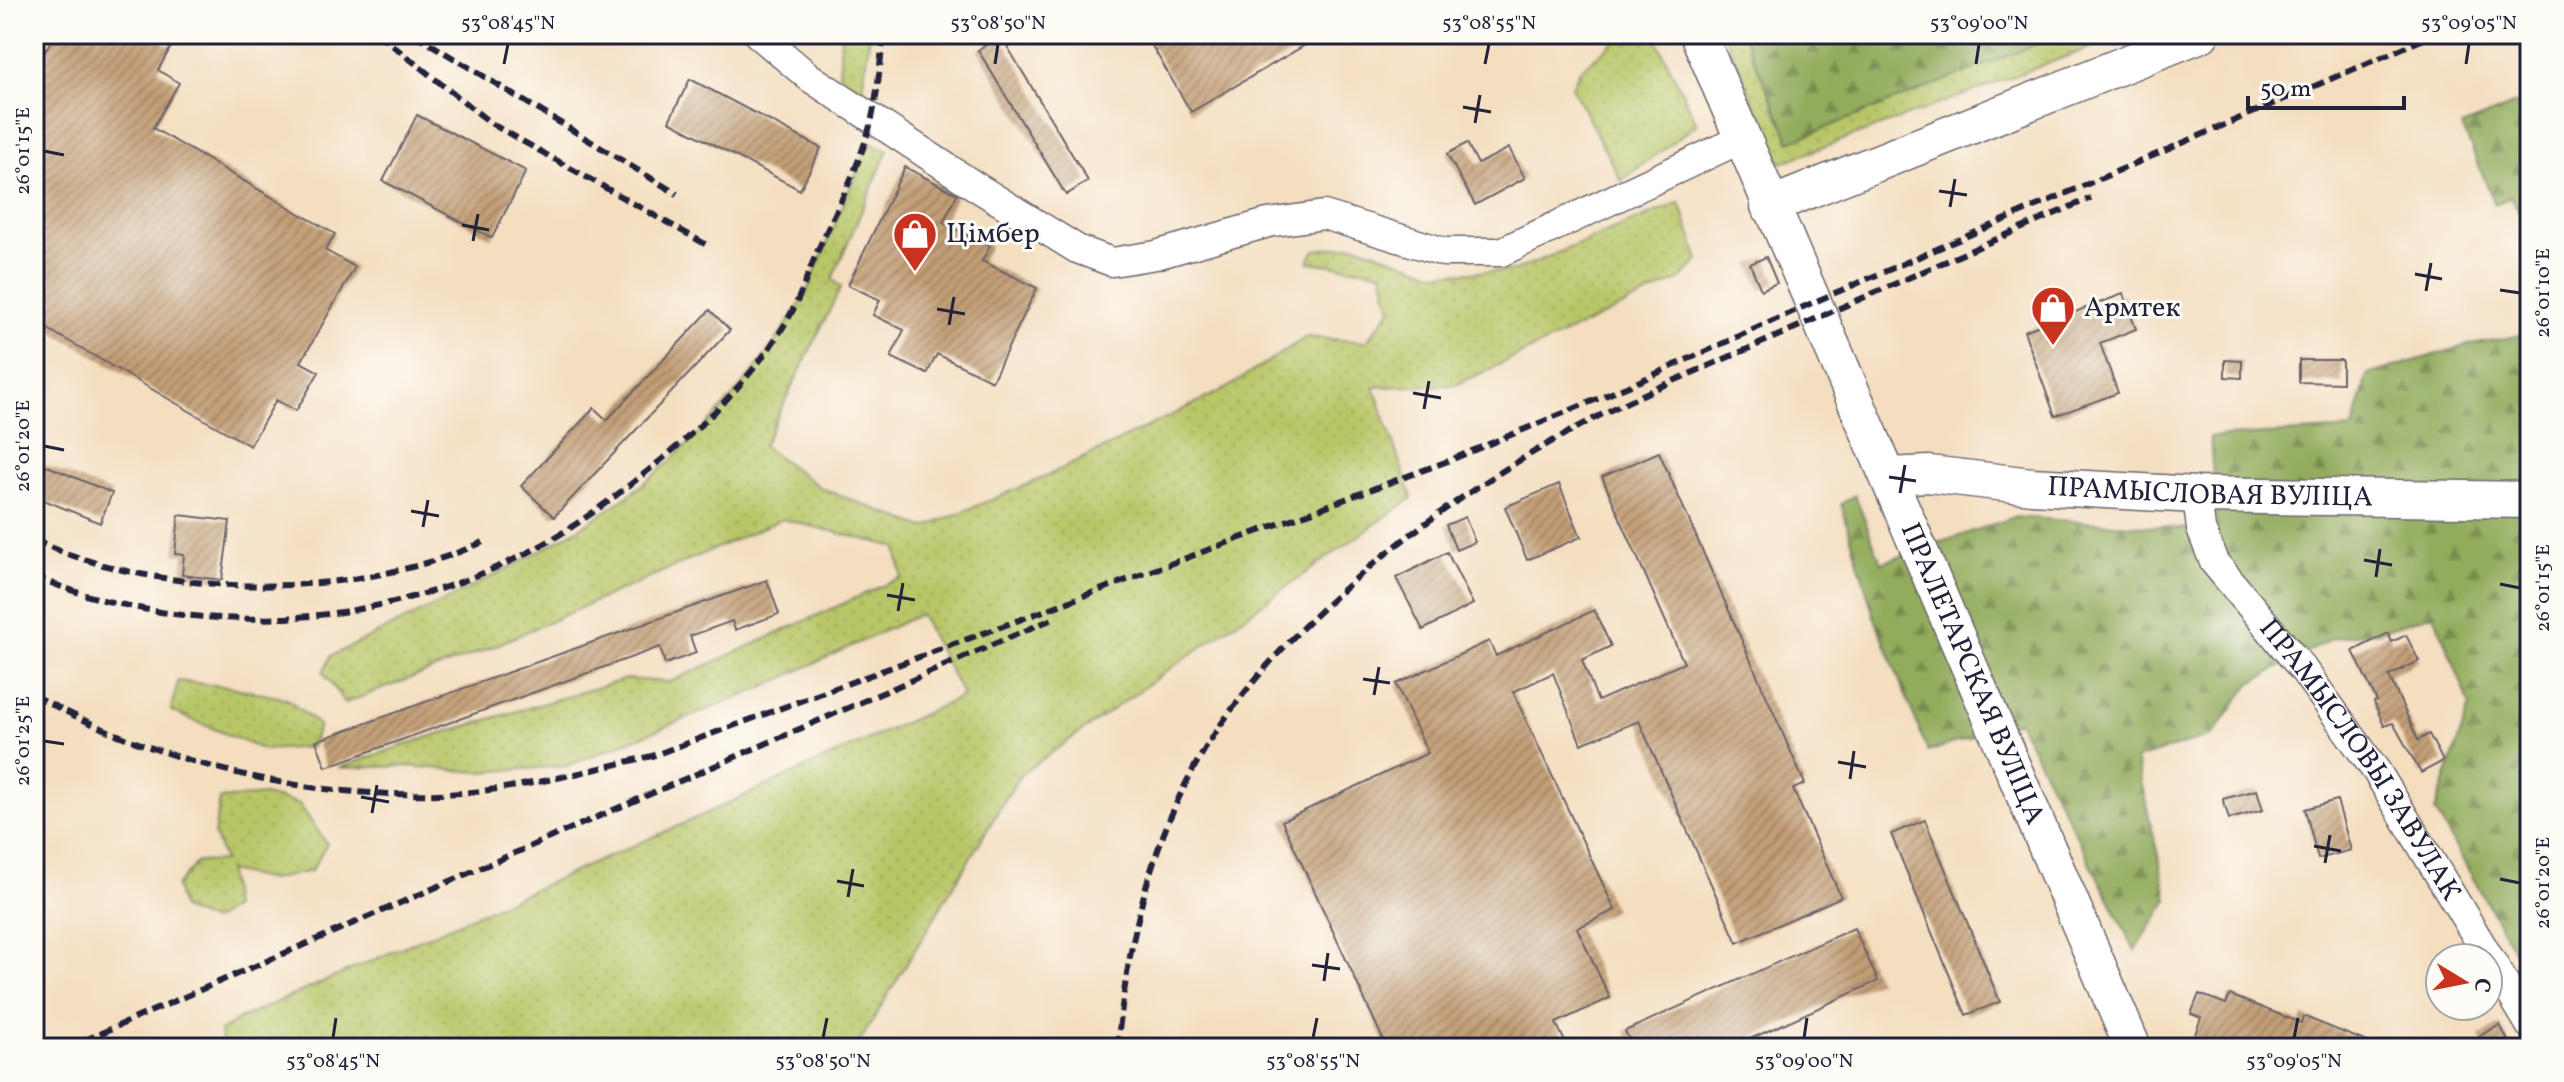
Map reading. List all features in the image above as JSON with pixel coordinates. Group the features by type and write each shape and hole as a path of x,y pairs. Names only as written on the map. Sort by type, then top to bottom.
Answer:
{"main road":[{"name":"ПРАЛЕТАРСКАЯ ВУЛІЦА","path":"1698,34 1769,206 1889,476 2133,1048"},
{"path":"1769,206 2201,34"},
{"name":"ПРАМЫСЛОВАЯ ВУЛІЦА","path":"1889,476 1929,474 2032,486 2197,495 2530,500"}],"street":[{"path":"758,34 809,77 975,186 1077,249 1112,262 1156,255 1268,223 1324,215 1444,252 1501,252 1741,139"},
{"name":"ПРАМЫСЛОВЫ ЗАВУЛАК","path":"2197,495 2201,529 2214,562 2302,668 2377,772 2530,1025"}],"green space":[{"path":"841,34 870,34 861,97 839,81"},
{"path":"1624,34 1654,34 1697,124 1621,181 1572,87 1580,70"},
{"path":"1724,34 2127,34 1781,163"},
{"path":"1743,34 2063,34 1790,142"},
{"path":"2530,98 2530,231 2511,197 2495,204 2462,126"},
{"path":"869,142 888,150 832,279 841,287 763,446 821,488 924,528 1043,478 1227,388 1306,337 1366,342 1391,309 1382,272 1308,262 1315,250 1356,245 1435,273 1514,271 1680,202 1699,260 1681,279 1456,385 1374,387 1412,498 1020,775 856,1048 224,1048 220,1031 239,1019 685,823 963,696 920,614 757,690 567,766 479,772 407,766 338,768 422,739 626,679 670,682 902,577 896,547 782,519 483,651 345,703 323,672 331,656 499,573 595,518 626,497 685,447 740,388 806,294"},
{"path":"2530,334 2530,945 2514,951 2435,811 2470,705 2434,614 2379,631 2333,638 2250,684 2212,736 2136,759 2168,900 2135,950 2018,721 1928,752 1874,616 1841,504 1855,495 1881,563 2014,517 2217,531 2210,437 2353,429 2367,375 2471,344"},
{"path":"178,681 231,687 287,699 319,725 311,747 264,750 171,711"},
{"path":"264,795 299,804 327,844 311,871 270,880 228,871 233,908 212,921 182,909 176,886 197,862 224,861 214,834 220,799"}],"building":[{"path":"55,34 148,34 171,47 158,70 179,83 153,128 335,234 325,250 355,267 301,362 319,372 296,411 276,400 250,446 34,321 34,70"},
{"path":"1145,34 1324,34 1191,112"},
{"path":"1001,36 1088,181 1066,195 978,50"},
{"path":"690,79 821,148 800,190 669,121"},
{"path":"417,115 526,171 492,238 383,181"},
{"path":"1467,143 1478,164 1509,148 1525,178 1475,205 1447,154"},
{"name":"Цімбер","path":"905,167 957,194 943,223 990,246 982,261 1037,288 992,381 937,354 927,374 891,357 904,330 873,315 880,300 848,285"},
{"path":"1766,257 1777,283 1761,290 1750,264"},
{"path":"2123,294 2136,329 2100,343 2118,393 2055,416 2024,331"},
{"path":"710,310 730,330 554,517 521,486 594,408 607,420"},
{"path":"2225,360 2242,361 2242,378 2225,377"},
{"path":"2299,360 2342,360 2342,383 2299,382"},
{"path":"1659,452 1805,784 1793,789 1841,897 1737,943 1639,721 1581,744 1553,673 1513,692 1615,910 1577,928 1610,998 1556,1023 1568,1048 1387,1048 1282,821 1428,753 1396,684 1489,641 1496,656 1594,610 1611,646 1582,660 1598,701 1684,663 1602,477"},
{"path":"45,465 112,493 100,523 34,496"},
{"path":"1559,484 1581,537 1527,560 1505,507"},
{"path":"179,515 230,521 222,580 182,575 184,555 175,554"},
{"path":"1465,517 1475,542 1456,550 1446,525"},
{"path":"1447,552 1473,604 1423,630 1396,578"},
{"path":"767,580 779,614 735,630 732,621 690,636 696,653 665,664 660,647 326,767 316,741"},
{"path":"2388,633 2392,642 2406,635 2419,661 2389,676 2418,740 2429,734 2443,761 2421,773 2393,723 2384,726 2374,702 2377,701 2353,651"},
{"path":"2257,790 2263,810 2229,819 2223,799"},
{"path":"2337,800 2351,850 2318,859 2305,809"},
{"path":"1925,820 2000,1002 1966,1015 1891,834"},
{"path":"1854,928 1878,981 1730,1048 1633,1048 1625,1031"},
{"path":"2199,994 2226,1004 2230,995 2301,1023 2303,1016 2382,1048 2223,1048 2194,1037 2201,1018 2191,1014"},
{"path":"2500,1025 2512,1048 2486,1048 2479,1036"}],"railway":[{"path":"378,34 492,124 707,245"},
{"path":"414,34 677,194"},
{"path":"34,576 94,597 157,611 220,618 285,618 349,611 412,597 473,577 562,533 636,480 706,420 741,384 785,324 862,152 874,108 884,34"},
{"path":"34,695 135,742 187,760 295,785 350,791 405,794 485,791 652,756 1448,461 1631,385 1812,303 2435,34"},
{"path":"1117,1048 1132,945 1148,879 1186,783 1219,728 1259,675 1306,625 1357,578 1468,493 1525,457 1604,414 2091,198"},
{"path":"34,540 85,560 141,574 199,583 258,586 318,583 376,575 432,561 483,542"},
{"path":"67,1048 1052,619"}],"place":[{"name":"Цімбер","path":"915,273"},
{"name":"Армтек","path":"2053,347"}]}
